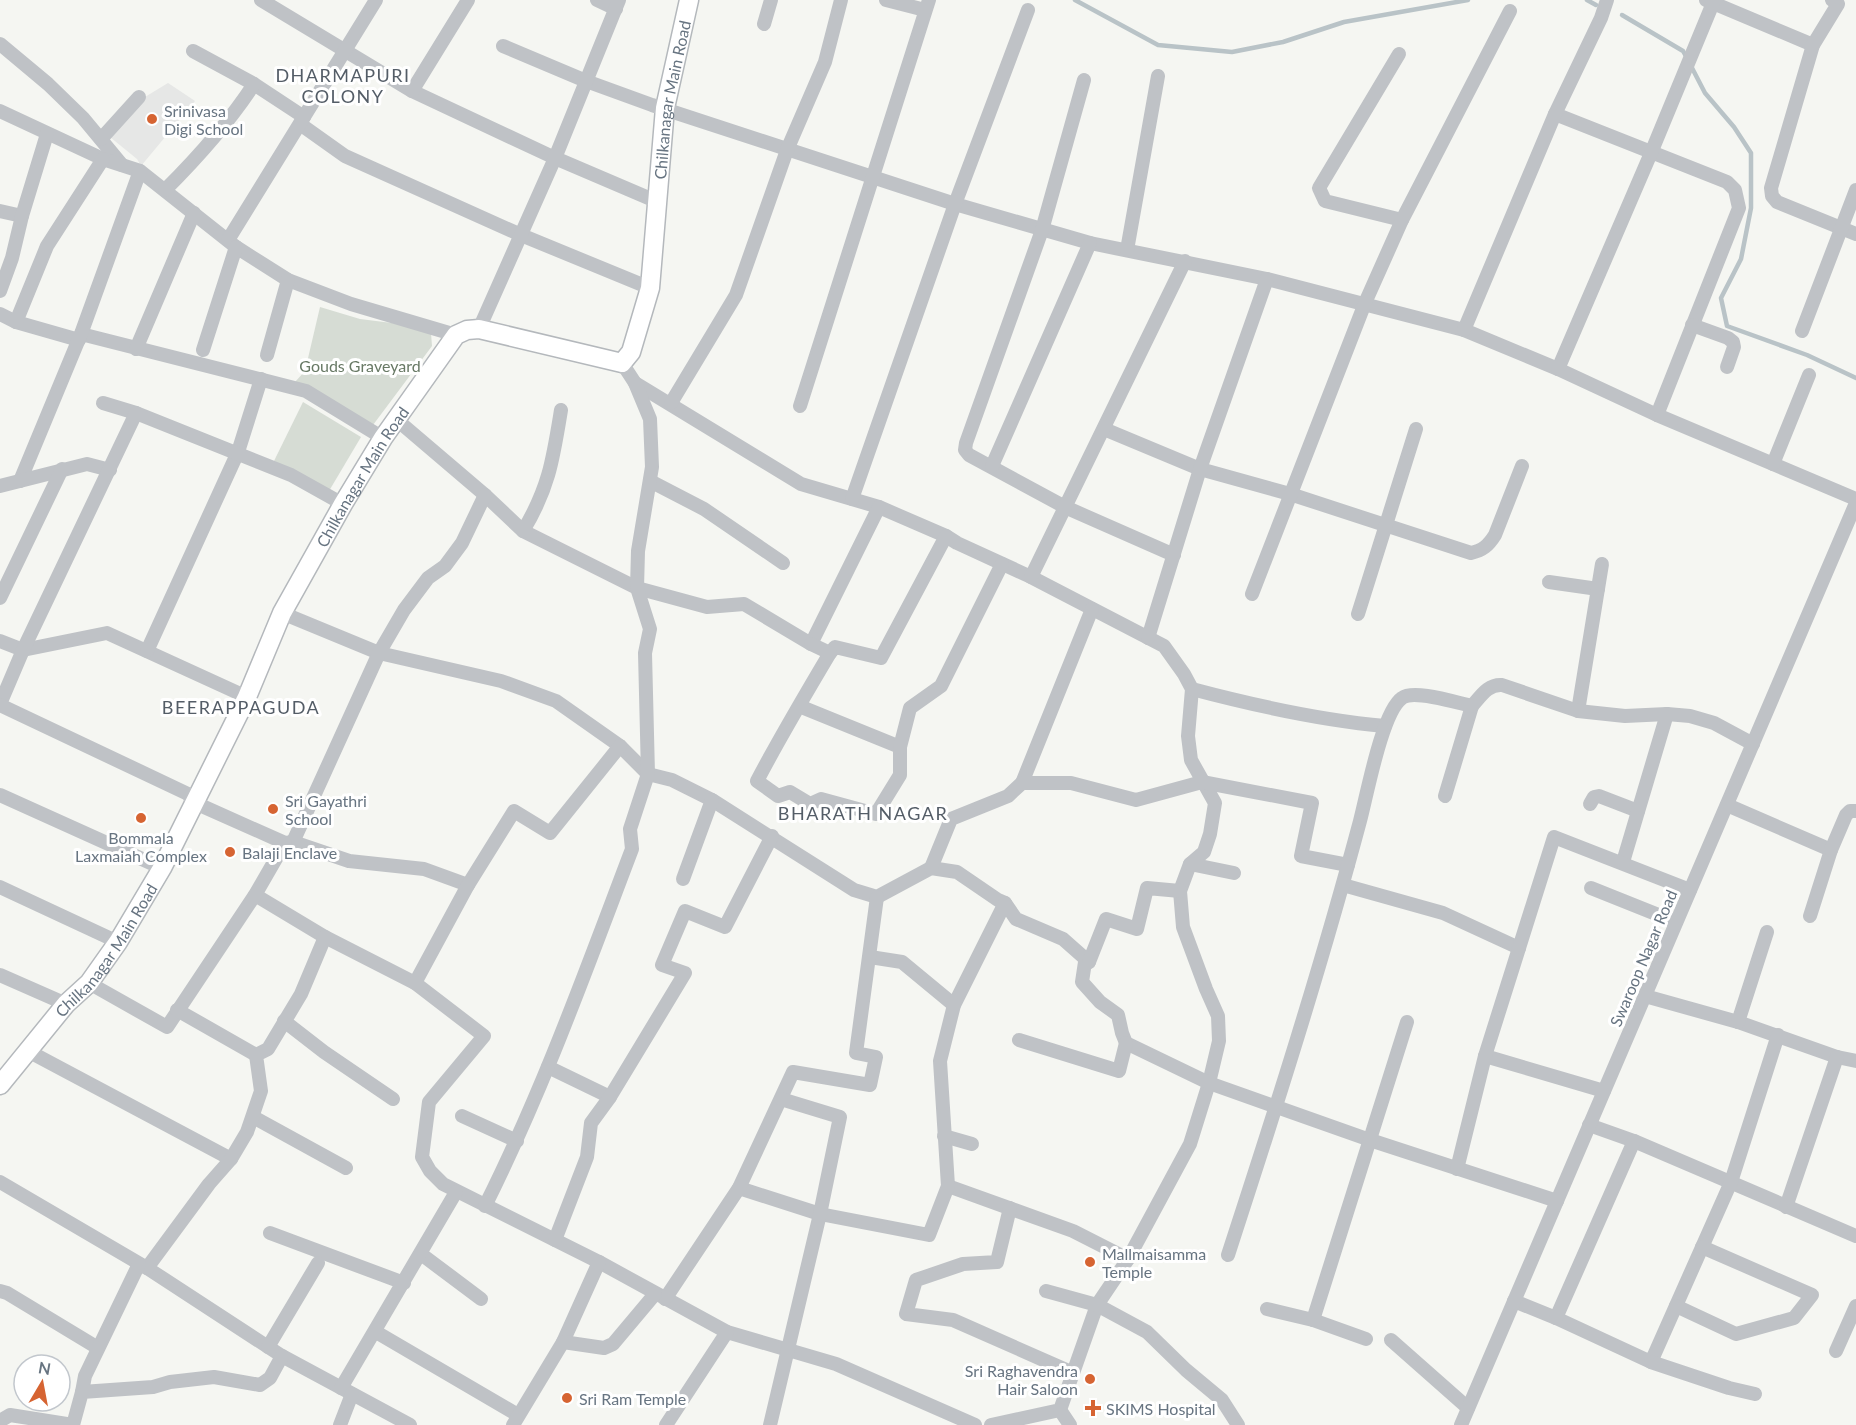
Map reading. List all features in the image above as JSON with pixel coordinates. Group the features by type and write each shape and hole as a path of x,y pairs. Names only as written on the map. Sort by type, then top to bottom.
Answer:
{"main road":[{"name":"Chilkanagar Main Road","path":"622,363 631,352 650,288 665,108 689,0"},
{"path":"456,335 467,330 479,329 622,363"},
{"name":"Chilkanagar Main Road","path":"4,1075 28,1051 66,1004 88,983 118,942 162,868 247,697 282,612 383,438 456,335"}],"street":[{"path":"261,0 412,91 555,158 658,202"},
{"path":"203,350 232,244 302,121 376,0"},
{"path":"412,91 468,0"},
{"path":"479,329 555,158 617,4 597,0"},
{"path":"764,24 771,0"},
{"path":"671,403 736,295 787,150 825,62 841,0"},
{"path":"800,406 927,5 886,0"},
{"path":"1464,330 1555,114 1601,18 1607,0"},
{"path":"1832,0 1838,4 1813,45 1771,188 1772,196 1777,202 1856,234"},
{"path":"1558,369 1652,153 1710,1 1813,45"},
{"path":"852,499 955,204 1028,9"},
{"path":"1252,594 1365,303 1402,220 1510,11"},
{"path":"0,44 48,84 83,118 122,165"},
{"path":"503,46 586,81 787,150 1042,230 1090,243 1267,279 1464,330 1558,369 1856,502"},
{"path":"193,51 254,84 345,156 521,235 650,288"},
{"path":"1399,54 1319,188 1325,201 1402,220"},
{"path":"1127,250 1158,76"},
{"path":"1084,80 1042,230 965,450 969,455 1065,507 1174,555"},
{"path":"165,190 208,145 234,114 254,84"},
{"path":"101,139 139,97"},
{"path":"0,111 103,159 140,171 232,244 288,280 351,304 456,335"},
{"path":"1555,114 1727,182 1735,190 1739,208 1657,415"},
{"path":"0,291 6,256 22,216 47,134"},
{"path":"16,322 47,246 103,159"},
{"path":"20,481 80,337 140,171"},
{"path":"1802,330 1856,190"},
{"path":"0,211 22,216"},
{"path":"136,349 194,213"},
{"path":"992,466 1090,243"},
{"path":"1031,577 1185,261"},
{"path":"1148,638 1200,469 1267,279"},
{"path":"267,355 288,280"},
{"path":"1,319 136,349 306,391 383,438"},
{"path":"1692,325 1733,342 1734,347 1727,367"},
{"path":"485,1206 517,1141 548,1067 632,849 630,830 648,774 645,653 650,629 637,588 638,551 652,467 650,419 635,383 622,363"},
{"path":"1773,464 1809,375"},
{"path":"147,651 238,452 261,379"},
{"path":"635,383 801,484 879,507 946,536 1164,646 1192,689 1188,736 1191,760 1215,803 1210,834 1204,852 1190,864 1180,891 1183,927 1218,1016 1219,1041 1190,1144 1128,1259 1097,1305 1060,1410"},
{"path":"104,403 238,452 291,475 343,504"},
{"path":"523,531 538,506 551,471 561,410"},
{"path":"136,413 23,650 0,704 188,794 193,802 289,842 349,861 424,869 468,885"},
{"path":"397,420 485,495 523,531 637,588 706,607 744,604 830,653"},
{"path":"1104,429 1200,469 1290,494 1471,553 1482,550 1495,535 1522,466"},
{"path":"1358,614 1384,525 1416,429"},
{"path":"0,486 87,464 110,470"},
{"path":"0,598 62,470"},
{"path":"650,480 704,509 783,563"},
{"path":"88,983 167,1027 289,842 379,653 404,610 428,578 445,566 462,543 485,495"},
{"name":"Swaroop Nagar Road","path":"1461,1425 1856,502"},
{"path":"811,644 879,507"},
{"path":"946,536 881,657 834,647 830,653 757,781 778,796 790,792 810,804 821,799 876,814 900,775 900,747 910,708 941,686 1002,564"},
{"path":"1578,711 1602,564"},
{"path":"1549,582 1598,590"},
{"path":"282,612 379,653 501,681 556,701 620,746 648,774 672,780 712,800 854,890 877,897 931,867 951,819 1008,796 1022,783 1092,609"},
{"path":"0,641 23,650 107,633 247,697"},
{"path":"1445,796 1472,706 1490,687 1495,685 1502,685 1578,711 1625,716 1666,714 1690,716 1714,723 1753,744"},
{"path":"1192,689 1291,714 1385,726"},
{"path":"1228,1255 1276,1107 1343,885 1385,726 1399,700 1412,694 1472,706"},
{"path":"799,706 900,747"},
{"path":"1623,862 1666,714"},
{"path":"416,983 468,885 514,811 550,833 620,746"},
{"path":"1022,783 1071,783 1136,800 1202,782 1312,803 1300,856 1348,865"},
{"path":"0,795 162,868"},
{"path":"1590,804 1594,797 1599,795 1638,811"},
{"path":"683,879 712,800"},
{"path":"1727,805 1831,850"},
{"path":"1810,915 1831,850 1846,815 1856,811"},
{"path":"555,1240 587,1156 591,1123 610,1097 685,973 662,965 685,911 725,927 772,836"},
{"path":"1457,1169 1485,1056 1554,837 1690,890"},
{"path":"1190,864 1234,873"},
{"path":"931,867 957,872 1005,903 1016,918 1063,939 1089,962"},
{"path":"1343,885 1443,913 1519,948"},
{"path":"0,887 118,942"},
{"path":"1019,1040 1119,1071 1126,1043 1118,1016 1100,1002 1082,982 1085,962 1089,962 1106,919 1137,929 1147,888 1180,891"},
{"path":"1591,888 1676,922"},
{"path":"255,896 325,937 416,983 484,1036 429,1102 422,1157 430,1171 443,1184 599,1262 727,1332 788,1348 848,1369 975,1425"},
{"path":"563,1342 604,1348 613,1344 660,1297 739,1188 793,1072 870,1086 876,1057 856,1053 877,897"},
{"path":"739,1188 820,1214 929,1235 948,1186 939,1067 954,1005 1005,903"},
{"path":"1738,1022 1767,932"},
{"path":"256,1055 268,1049 301,994 325,937"},
{"path":"870,957 902,962 954,1005"},
{"path":"0,975 66,1004"},
{"path":"1645,996 1738,1022 1838,1057 1856,1061"},
{"path":"177,1010 256,1055"},
{"path":"284,1021 324,1052 393,1099"},
{"path":"1312,1320 1407,1022"},
{"path":"1651,1362 1731,1182 1779,1035"},
{"path":"1126,1043 1209,1083 1370,1140 1557,1201"},
{"path":"28,1051 231,1159"},
{"path":"0,1421 10,1415 73,1425 85,1376 143,1266 231,1159 253,1117 261,1091 256,1055"},
{"path":"1485,1056 1604,1091"},
{"path":"1786,1207 1838,1057"},
{"path":"548,1067 610,1097"},
{"path":"770,1425 820,1214 840,1117 781,1098"},
{"path":"462,1116 517,1141"},
{"path":"253,1117 345,1168"},
{"path":"1589,1125 1634,1141 1856,1236"},
{"path":"944,1136 972,1144"},
{"path":"1556,1318 1634,1141"},
{"path":"0,1182 143,1266 282,1356 410,1425"},
{"path":"948,1186 1073,1231 1128,1259"},
{"path":"340,1425 347,1391 376,1332 456,1192"},
{"path":"1010,1208 997,1262 963,1264 916,1280 906,1314 953,1320 1073,1373"},
{"path":"270,1233 404,1283"},
{"path":"1676,1306 1736,1334 1794,1318 1812,1295 1702,1247"},
{"path":"421,1254 481,1299"},
{"path":"376,1332 515,1420 563,1342 599,1262"},
{"path":"268,1347 318,1263"},
{"path":"0,1291 98,1348"},
{"path":"1046,1291 1097,1305 1147,1332 1186,1370 1222,1400 1238,1425"},
{"path":"1514,1301 1651,1362 1729,1388 1755,1394"},
{"path":"1836,1351 1856,1306"},
{"path":"1267,1309 1312,1320 1366,1339"},
{"path":"666,1425 727,1332"},
{"path":"1391,1340 1468,1408"},
{"path":"82,1392 153,1387 170,1382 214,1377 260,1385 270,1378 282,1356"},
{"path":"1060,1410 1070,1425"},
{"path":"990,1425 1060,1410"}],"shaded area":[{"name":"Srinivasa Digi School","path":"168,83 195,101 141,166 137,159 110,137 140,100"}],"green space":[{"name":"Gouds Graveyard","path":"320,307 360,319 400,324 431,333 432,346 373,425 295,382 305,371"},
{"name":"Gouds Graveyard","path":"303,402 361,437 329,491 274,461"}],"waterway":[{"path":"1075,0 1158,45 1232,52 1283,42 1344,22 1468,0"},
{"path":"1587,0 1596,5"},
{"path":"1622,15 1683,51 1687,58"},
{"path":"1691,66 1705,93 1734,127 1751,153 1751,208 1741,259 1721,298 1727,326 1807,355 1856,378"}],"place":[{"name":"Srinivasa Digi School","path":"152,119"},
{"name":"Sri Gayathri School","path":"273,809"},
{"name":"Bommala Laxmaiah Complex","path":"141,818"},
{"name":"Balaji Enclave","path":"230,852"},
{"name":"Mallmaisamma Temple","path":"1090,1262"},
{"name":"Sri Raghavendra Hair Saloon","path":"1090,1379"},
{"name":"Sri Ram Temple","path":"567,1398"},
{"name":"SKIMS Hospital","path":"1093,1408"}],"district":[{"name":"DHARMAPURI COLONY","path":"343,85"},
{"name":"BEERAPPAGUDA","path":"241,707"},
{"name":"BHARATH NAGAR","path":"863,813"}]}
